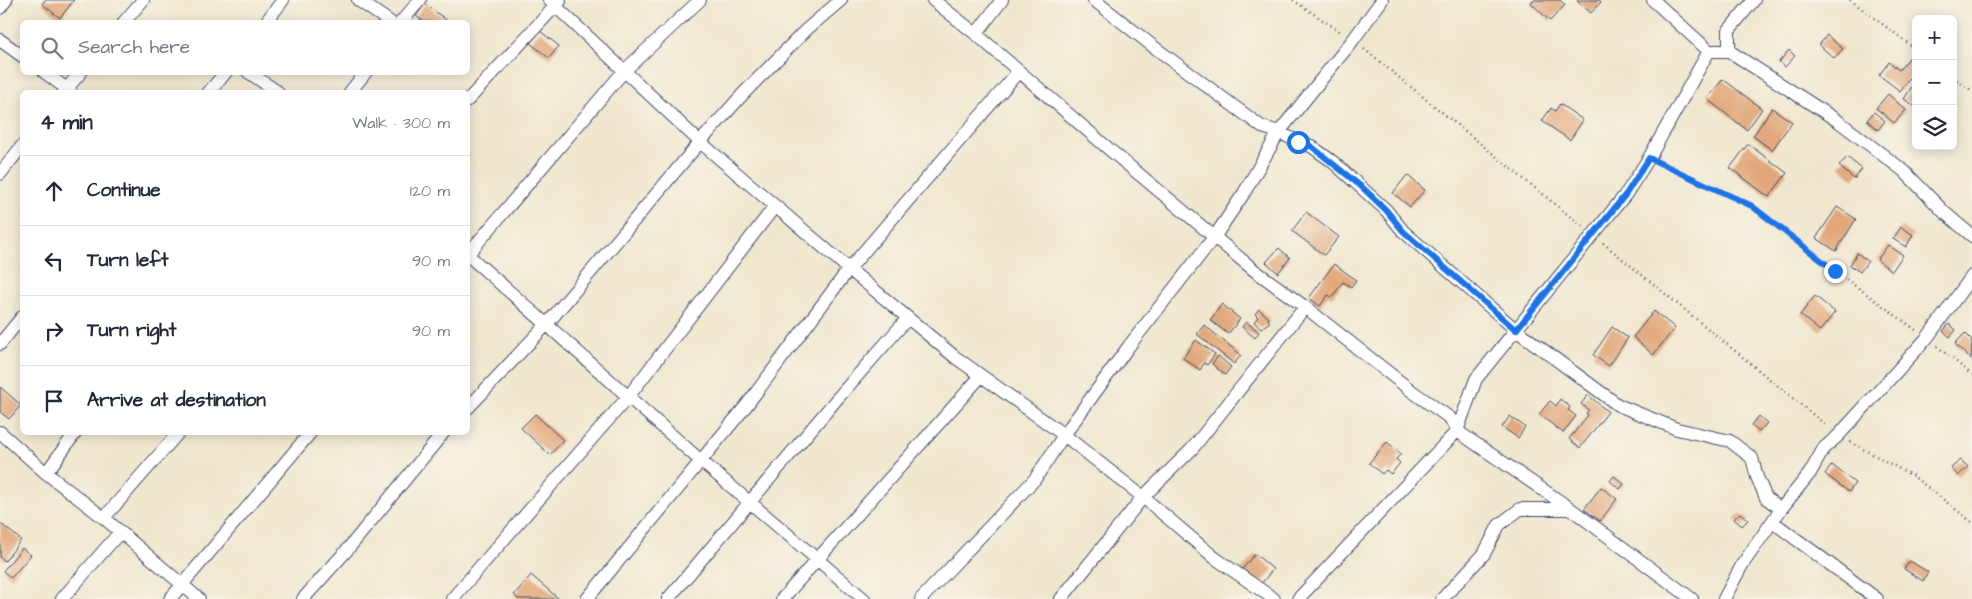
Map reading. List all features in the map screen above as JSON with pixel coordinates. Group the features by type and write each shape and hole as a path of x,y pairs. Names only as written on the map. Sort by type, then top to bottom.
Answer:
{"street":[{"path":"0,8 6,0"},
{"path":"126,20 143,0"},
{"path":"268,20 283,0"},
{"path":"358,0 387,20"},
{"path":"404,20 420,0"},
{"path":"470,252 624,71 700,0"},
{"path":"470,406 547,324 700,142 743,94 785,51 840,0"},
{"path":"933,0 976,34 1110,150 1254,270 1305,307 1413,392 1450,418 1457,431 1570,509 1692,599"},
{"path":"976,34 1002,0"},
{"path":"1094,0 1262,127 1311,146 1332,162 1386,210 1403,231 1516,330 1618,405 1677,429 1730,441 1752,458 1757,477 1766,498 1781,509"},
{"path":"921,599 1035,479 1064,435 1129,346 1215,236 1244,194 1279,132 1353,40 1382,0"},
{"path":"1653,0 1709,52 1729,51 1838,121 1904,171 1944,212 1972,236"},
{"path":"1729,51 1729,30 1754,0"},
{"path":"470,98 555,2 624,71 700,142 908,318 981,376 1064,435 1143,497 1215,558 1274,599"},
{"path":"0,40 20,55"},
{"path":"1298,599 1457,431 1476,379 1626,194 1649,158 1709,52"},
{"path":"587,599 767,379 849,269 1019,71"},
{"path":"48,75 66,90"},
{"path":"68,90 79,75"},
{"path":"211,90 223,75"},
{"path":"252,75 275,90"},
{"path":"352,90 364,75"},
{"path":"0,174 20,149"},
{"path":"452,599 628,397 775,206"},
{"path":"470,256 701,461 864,599"},
{"path":"1724,599 1742,565 1781,509 1810,473 1824,448 1838,436 1927,338 1972,276"},
{"path":"1061,599 1143,497 1192,449 1305,307"},
{"path":"668,599 908,318"},
{"path":"0,344 20,319"},
{"path":"782,599 981,376"},
{"path":"0,432 46,473 104,518 199,599"},
{"path":"46,473 74,435"},
{"path":"104,518 176,435"},
{"path":"170,599 308,435"},
{"path":"303,599 348,549 442,435"},
{"path":"1442,599 1484,554 1499,525 1520,509 1570,509"},
{"path":"1773,522 1877,599"},
{"path":"62,599 120,532"}],"path":[{"path":"1293,0 1353,40 1838,436 1912,476 1972,522"},
{"path":"1850,0 1912,46"},
{"path":"1957,80 1972,91"},
{"path":"1649,158 1752,206 1835,271 1927,338 1972,375"}],"building":[{"path":"45,0 74,0 60,18 42,4"},
{"path":"1533,0 1560,0 1565,5 1550,21 1531,3"},
{"path":"1578,0 1599,0 1601,2 1591,13"},
{"path":"425,4 446,20 421,20 416,16"},
{"path":"540,31 559,46 549,58 530,43"},
{"path":"1827,35 1843,49 1834,58 1819,45"},
{"path":"1789,50 1795,56 1785,67 1779,62"},
{"path":"1909,58 1912,60 1912,75 1900,91 1879,75 1889,62 1899,70"},
{"path":"1723,79 1762,109 1747,130 1707,99"},
{"path":"1912,86 1912,104 1904,99"},
{"path":"1888,94 1906,110 1894,123 1876,108"},
{"path":"1560,104 1583,120 1570,140 1542,121 1551,108 1555,111"},
{"path":"1772,108 1792,122 1772,150 1753,136"},
{"path":"1874,112 1885,121 1878,130 1867,120"},
{"path":"1748,144 1787,173 1769,197 1730,168"},
{"path":"1847,157 1862,169 1854,179 1839,166"},
{"path":"1407,175 1425,190 1410,207 1393,193"},
{"path":"1837,207 1856,219 1836,251 1816,238"},
{"path":"1306,212 1339,237 1324,255 1292,231"},
{"path":"1901,227 1913,235 1906,247 1893,239"},
{"path":"1888,245 1903,255 1892,271 1877,260"},
{"path":"1279,248 1290,258 1278,273 1266,262"},
{"path":"1857,253 1868,261 1860,272 1850,265"},
{"path":"1334,264 1356,280 1351,287 1343,282 1332,297 1328,295 1320,306 1309,298"},
{"path":"1815,296 1835,312 1820,331 1800,315"},
{"path":"1222,304 1240,319 1228,334 1210,320"},
{"path":"1259,309 1269,318 1270,322 1261,328 1254,322 1258,317 1255,314"},
{"path":"1654,311 1675,328 1653,355 1633,337"},
{"path":"1246,322 1259,332 1255,338 1242,327"},
{"path":"1949,324 1956,330 1950,337 1943,331"},
{"path":"1204,325 1241,355 1234,364 1197,334"},
{"path":"1612,327 1628,338 1609,366 1593,355"},
{"path":"1965,333 1972,340 1971,359 1955,344"},
{"path":"1196,340 1215,354 1207,365 1204,363 1200,370 1183,358"},
{"path":"1218,356 1231,367 1225,375 1212,364"},
{"path":"0,387 20,406 9,419 0,412"},
{"path":"1588,395 1608,412 1580,448 1569,439 1588,415 1586,413 1589,410 1581,404"},
{"path":"1560,399 1570,407 1568,410 1576,416 1563,433 1539,414 1550,401 1556,406"},
{"path":"535,414 563,440 550,455 521,428"},
{"path":"1510,416 1525,427 1518,438 1502,427"},
{"path":"1759,416 1767,423 1759,432 1751,425"},
{"path":"1387,442 1401,454 1396,459 1400,463 1391,474 1386,470 1382,474 1369,463"},
{"path":"1961,460 1968,467 1958,476 1951,468"},
{"path":"1832,465 1855,483 1849,492 1825,474"},
{"path":"1614,476 1624,484 1620,489 1610,481"},
{"path":"1601,487 1617,499 1600,521 1584,509"},
{"path":"1740,513 1748,520 1742,526 1734,519"},
{"path":"0,523 21,540 5,561 0,557"},
{"path":"22,548 31,555 11,578 3,571"},
{"path":"1255,554 1273,569 1258,588 1239,573"},
{"path":"1910,561 1928,572 1923,581 1904,569"},
{"path":"531,575 559,599 518,599 514,595"}],"route":[{"path":"1298,142 1311,146 1363,188 1386,210 1403,231 1516,330 1626,194 1649,158 1752,206 1835,271"}]}
